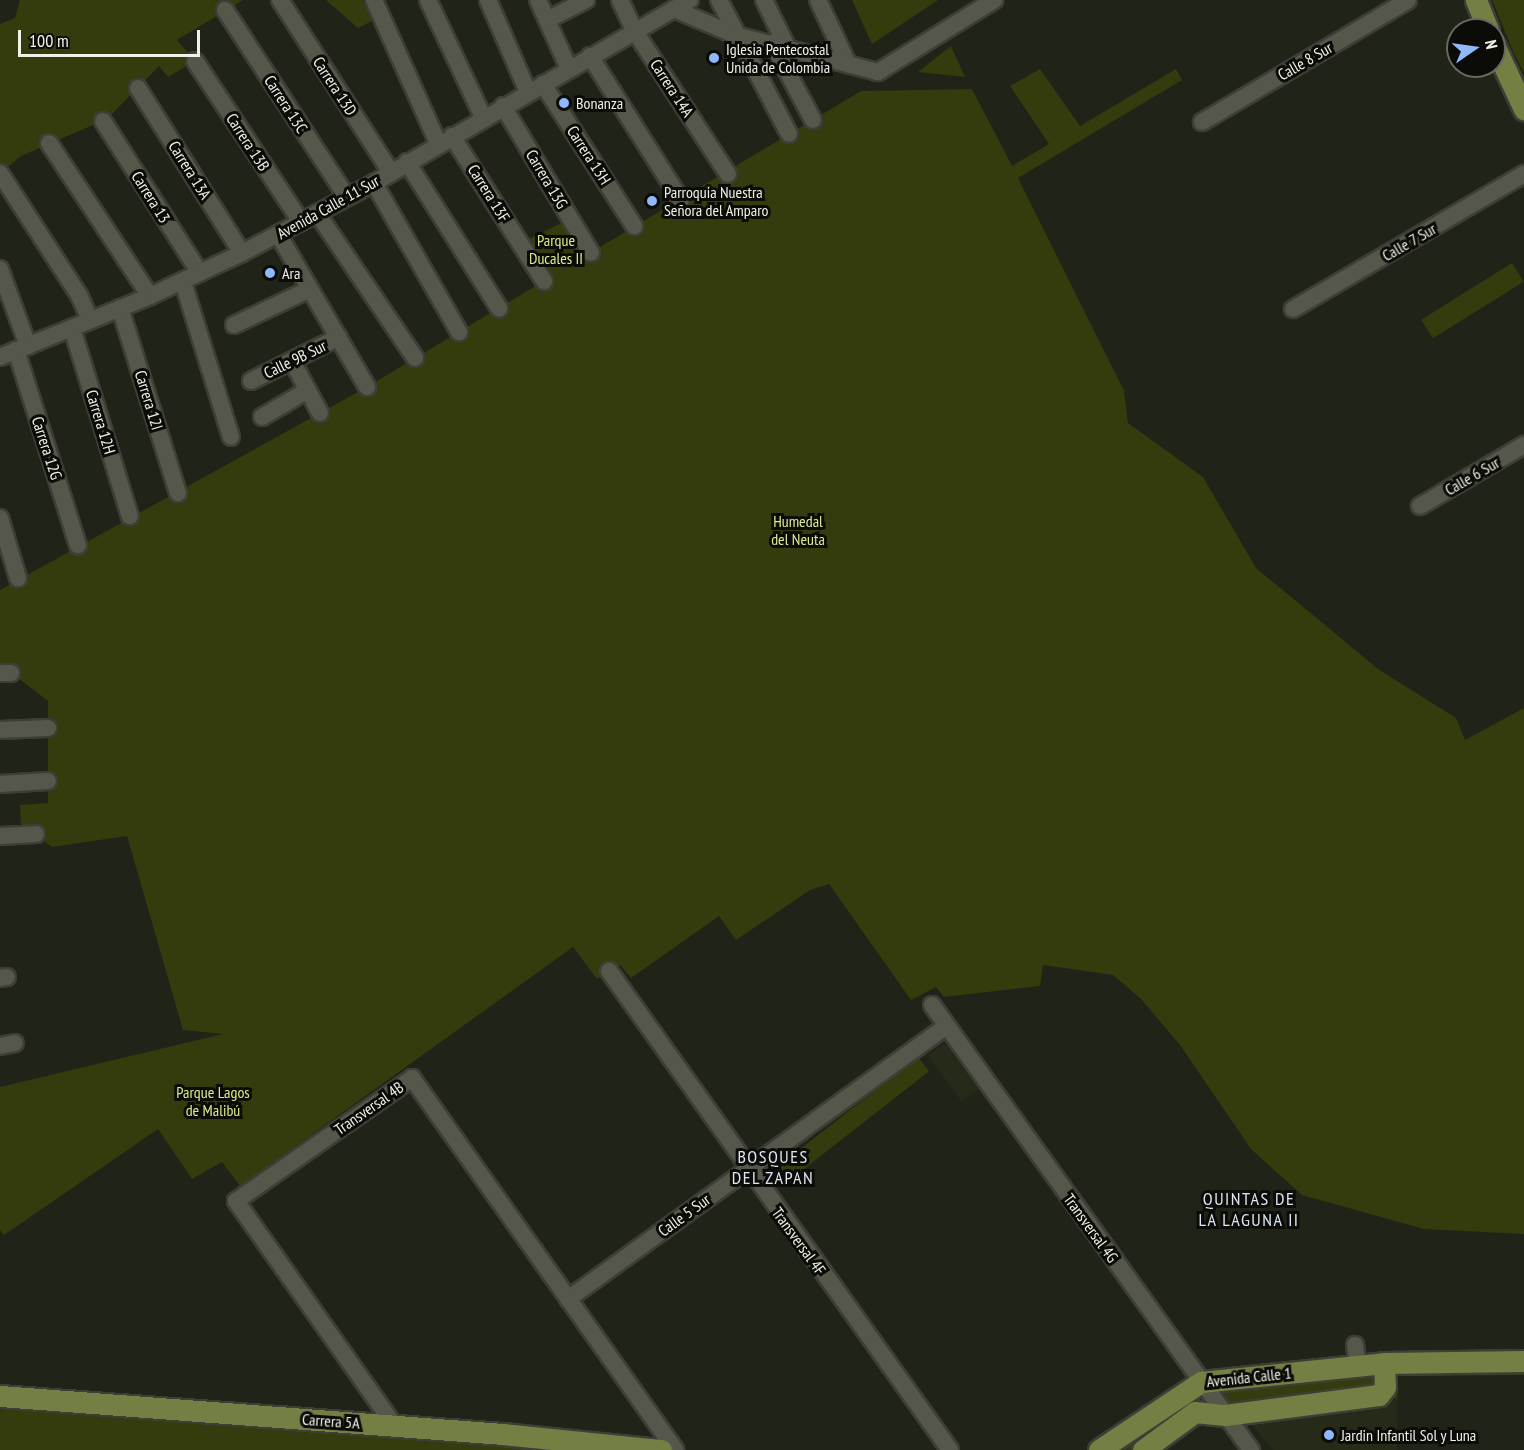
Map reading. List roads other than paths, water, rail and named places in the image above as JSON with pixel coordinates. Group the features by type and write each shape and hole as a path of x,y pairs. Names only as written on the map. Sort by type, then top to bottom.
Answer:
{"main road":[{"path":"1476,0 1483,18"},
{"path":"1506,71 1524,109"},
{"name":"Avenida Calle 1","path":"1099,1450 1201,1382 1384,1363 1524,1360"},
{"name":"Avenida Calle 1","path":"1143,1450 1196,1412 1226,1415 1379,1395 1385,1387 1384,1363"},
{"name":"Carrera 5A","path":"0,1396 394,1425 661,1450"}],"street":[{"name":"Carrera 13D","path":"280,0 391,172"},
{"name":"Carrera 13F","path":"374,0 445,140 544,280"},
{"path":"428,0 483,117"},
{"name":"Carrera 13H","path":"488,0 536,88 634,226"},
{"path":"538,0 569,69"},
{"path":"547,20 586,0"},
{"name":"Carrera 14A","path":"620,0 634,30 728,174"},
{"name":"Avenida Calle 11 Sur","path":"0,357 183,282 242,253 374,183 483,117 569,69 672,5 690,0"},
{"path":"719,0 735,35 789,134"},
{"path":"764,0 779,45 813,120"},
{"path":"818,0 848,64"},
{"path":"672,5 735,35 878,72 994,0"},
{"name":"Calle 8 Sur","path":"1202,122 1408,0"},
{"name":"Carrera 13C","path":"225,10 347,197"},
{"path":"590,56 681,200"},
{"name":"Carrera 13B","path":"195,61 301,222"},
{"name":"Carrera 13A","path":"138,88 242,253"},
{"name":"Carrera 13G","path":"503,106 591,253"},
{"name":"Carrera 13","path":"103,121 200,273"},
{"path":"49,143 150,296"},
{"path":"407,162 499,308"},
{"path":"0,173 79,296 90,320"},
{"name":"Calle 7 Sur","path":"1293,309 1524,174"},
{"path":"374,183 459,332"},
{"path":"317,213 415,358"},
{"path":"278,234 367,387"},
{"name":"Carrera 12G","path":"0,269 78,545"},
{"path":"183,282 231,437"},
{"path":"234,326 310,289"},
{"name":"Carrera 12I","path":"120,308 178,493"},
{"name":"Carrera 12H","path":"72,328 130,516"},
{"name":"Calle 9B Sur","path":"251,381 339,337"},
{"path":"292,361 306,391 320,413"},
{"path":"262,417 306,391"},
{"name":"Calle 6 Sur","path":"1419,506 1524,445"},
{"path":"0,518 18,578"},
{"path":"0,730 48,728"},
{"path":"0,784 48,781"},
{"path":"0,836 36,834"},
{"name":"Transversal 4F","path":"609,971 746,1169 950,1450"},
{"name":"Transversal 4G","path":"932,1005 1251,1450"},
{"name":"Calle 5 Sur","path":"568,1299 946,1026"},
{"name":"Transversal 4B","path":"394,1425 236,1201 412,1078 675,1450"},
{"path":"1355,1345 1358,1366"}],"place":[{"name":"Iglesia Pentecostal Unida de Colombia","path":"714,58"},
{"name":"Bonanza","path":"564,103"},
{"name":"Parroquia Nuestra Señora del Amparo","path":"652,201"},
{"name":"Ara","path":"270,273"},
{"name":"Jardin Infantil Sol y Luna","path":"1329,1435"}],"district":[{"name":"BOSQUES DEL ZAPAN","path":"773,1168"},
{"name":"QUINTAS DE LA LAGUNA II","path":"1249,1210"}],"park label":[{"name":"Parque Ducales II","path":"556,249"},
{"name":"Humedal del Neuta","path":"798,530"},
{"name":"Parque Lagos de Malibú","path":"213,1101"}]}
